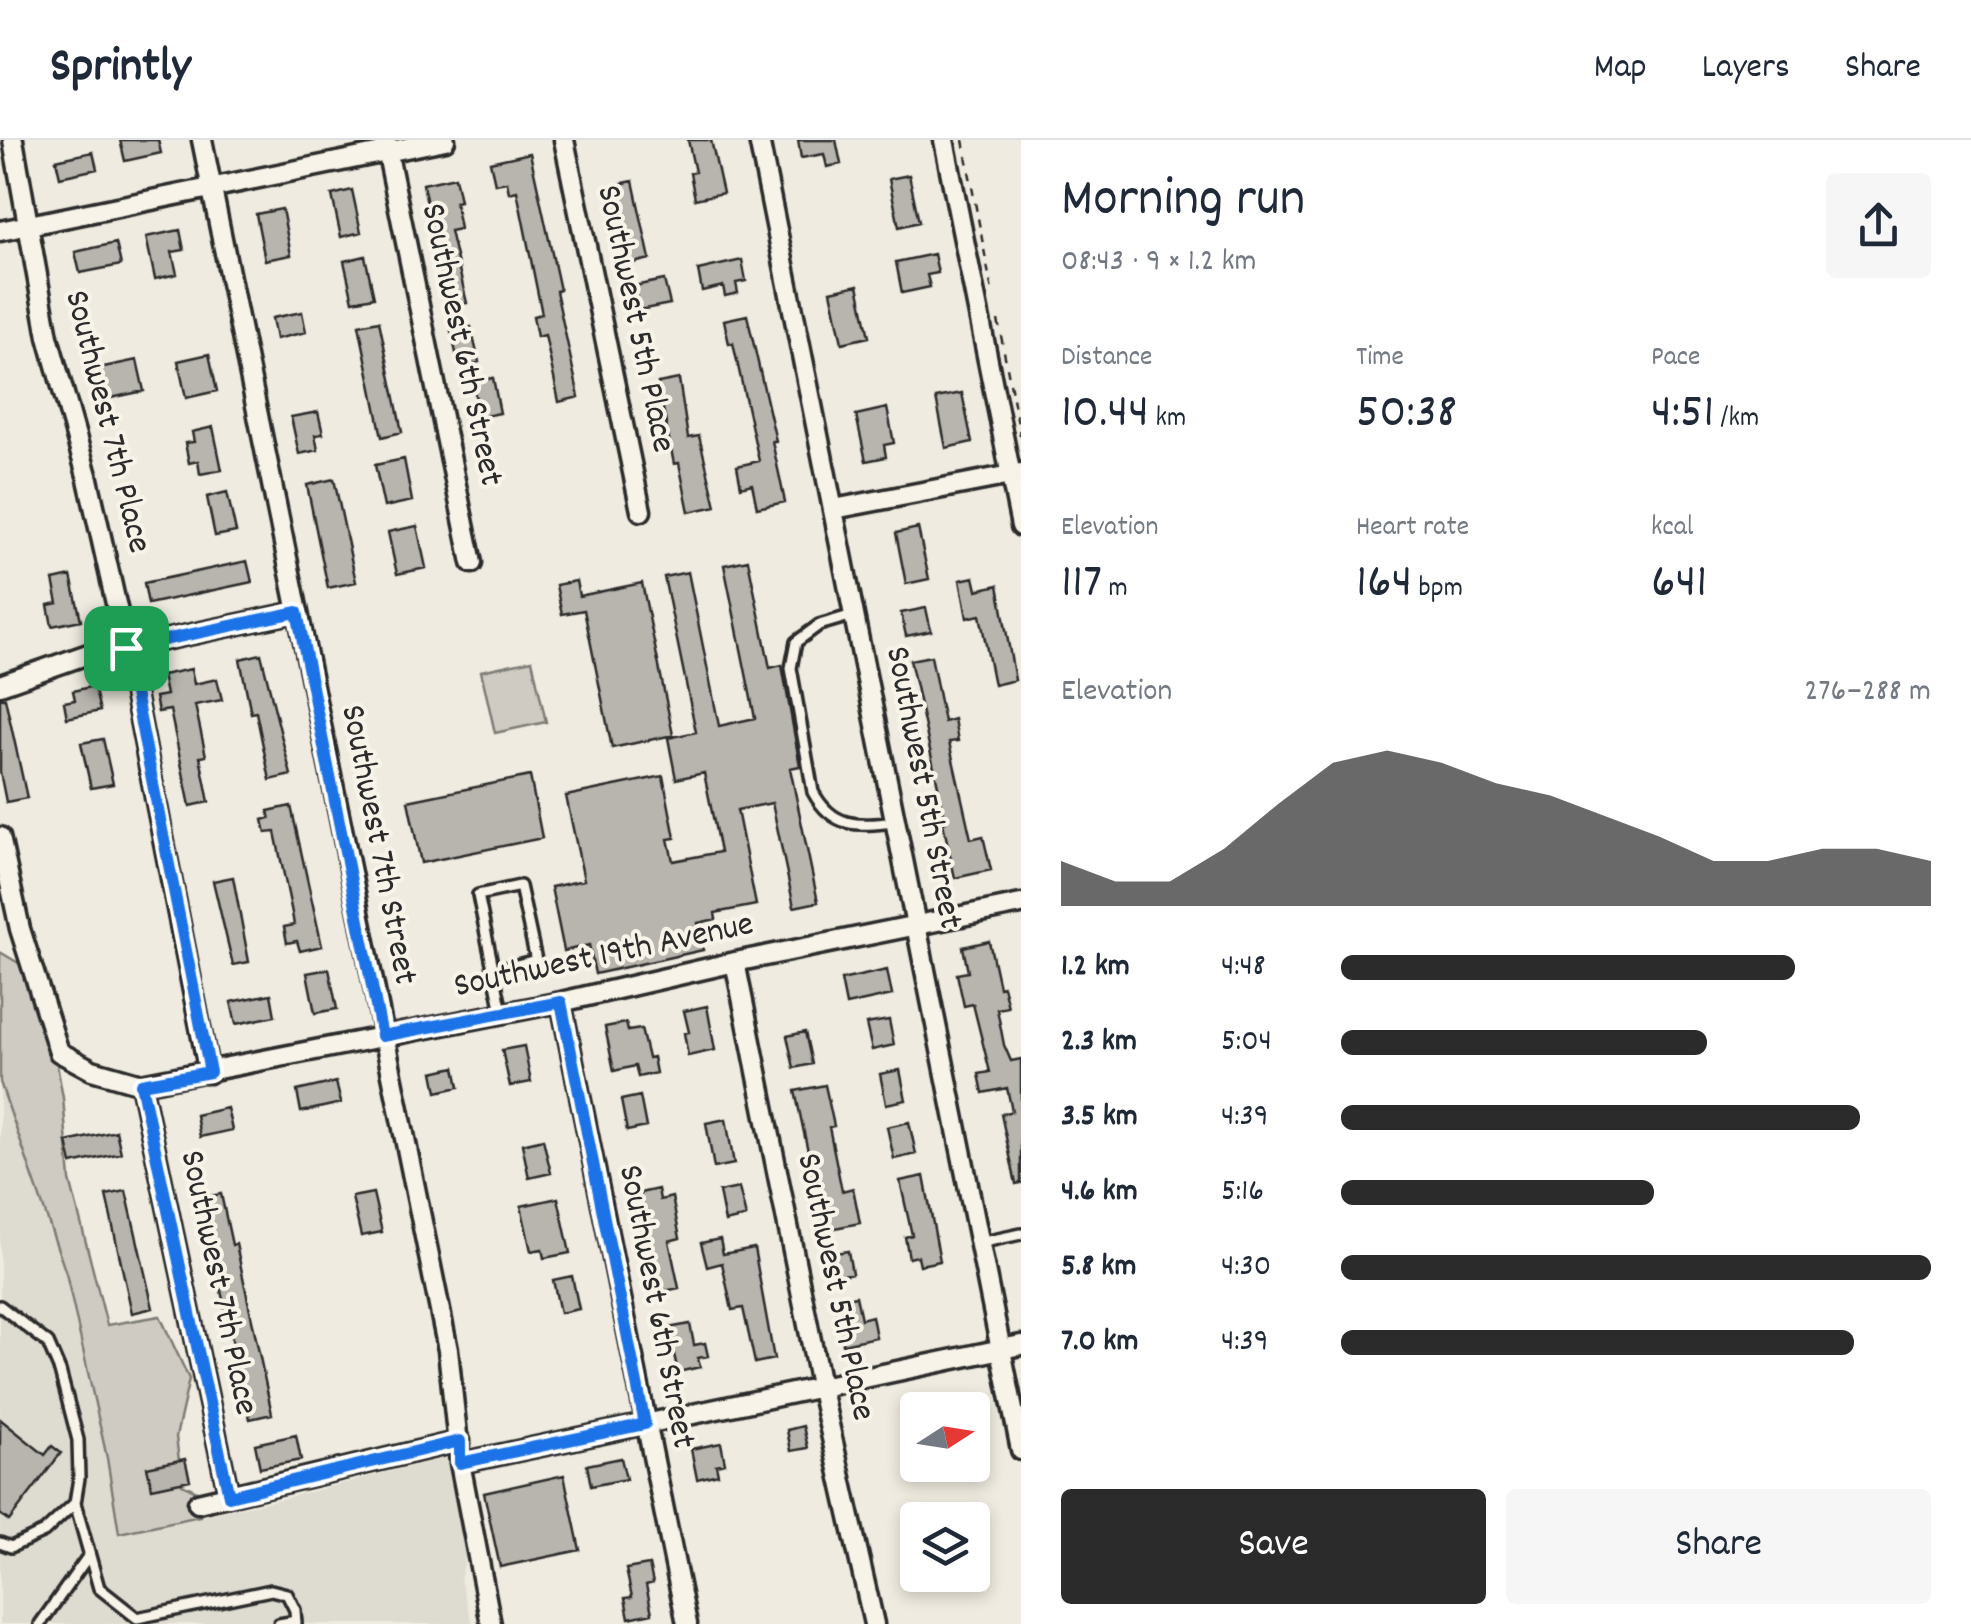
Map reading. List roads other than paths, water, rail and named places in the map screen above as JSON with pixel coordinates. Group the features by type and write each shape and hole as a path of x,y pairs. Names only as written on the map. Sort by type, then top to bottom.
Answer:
{"street":[{"name":"Southwest 7th Place","path":"13,140 48,337 88,478 126,648 210,1072"},
{"name":"Southwest 7th Street","path":"202,140 448,1350 460,1463 491,1624"},
{"path":"0,231 386,146 444,140"},
{"name":"Southwest 5th Place","path":"564,140 641,511"},
{"name":"Southwest 5th Street","path":"758,140 1021,1450"},
{"path":"944,140 1016,474 1021,526"},
{"name":"Southwest 6th Street","path":"386,146 472,563"},
{"path":"834,509 1016,474"},
{"path":"0,685 108,647 126,648 297,612"},
{"path":"0,836 20,929 59,1052 92,1070 141,1084"},
{"name":"Southwest 19th Avenue","path":"141,1084 561,1002 1021,904"},
{"name":"Southwest 5th Place","path":"736,962 820,1385 874,1624"},
{"name":"Southwest 6th Street","path":"561,1002 687,1624"},
{"name":"Southwest 7th Place","path":"141,1084 229,1496"},
{"path":"460,1463 1021,1345"},
{"path":"198,1503 460,1441"}],"lane":[{"path":"854,615 818,625 796,642 791,668 812,792 822,809 857,826 896,822"},
{"path":"494,971 536,960 520,886 478,895 502,1013"},
{"path":"979,1243 1021,1234"},
{"path":"0,1306 48,1343 60,1371 78,1440 75,1503 98,1588 140,1621 271,1590 287,1594 296,1622 279,1624"},
{"path":"0,1543 11,1548 44,1532 75,1503"},
{"path":"40,1624 90,1555"}]}
